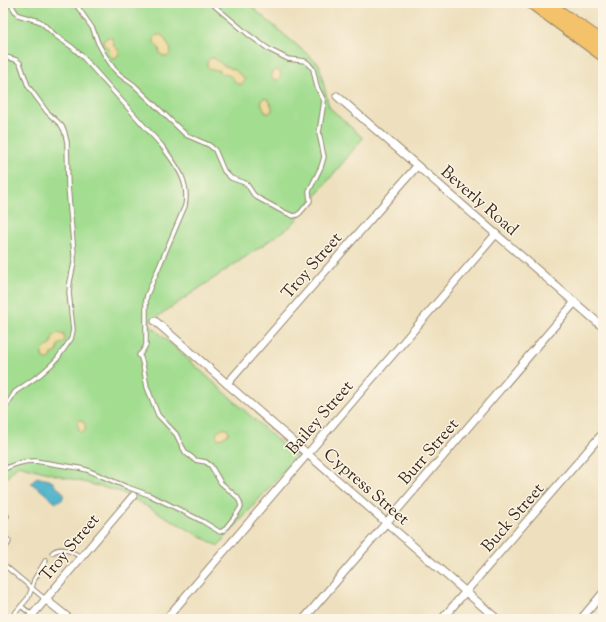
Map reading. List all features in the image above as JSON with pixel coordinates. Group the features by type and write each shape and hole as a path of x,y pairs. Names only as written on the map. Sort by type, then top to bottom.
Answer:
{"highway":[{"path":"532,3 603,55"},
{"path":"546,3 603,42"}],"street":[{"name":"Beverly Road","path":"337,96 603,327"},
{"name":"Troy Street","path":"228,384 417,166"},
{"name":"Bailey Street","path":"166,619 496,234"},
{"name":"Burr Street","path":"304,619 575,302"},
{"name":"Cypress Street","path":"155,321 497,619"},
{"name":"Buck Street","path":"442,619 603,433"},
{"name":"Troy Street","path":"30,617 133,496"},
{"path":"581,619 603,593"},
{"path":"45,599 70,619"}],"lane":[{"path":"3,470 18,462 35,461 87,470 149,495 202,521 220,532 224,530 234,519 240,507 240,502 221,483 211,466 206,462 195,460 186,453 176,434 158,415 147,387 143,365 139,355 146,345 146,300 185,206 186,192 181,174 173,160 162,146 81,55 39,21 18,15 10,3"},
{"path":"75,3 90,23 104,54 117,72 134,85 186,135 210,144 215,150 224,171 231,178 245,183 254,195 275,208 293,216 297,215 310,201 309,191 324,158 320,132 324,101 317,87 313,69 305,61 288,59 270,50 211,3"},
{"path":"3,56 16,60 20,63 28,86 47,112 61,125 66,136 74,263 70,288 73,330 71,339 57,360 41,374 15,392 3,411"},
{"path":"3,511 7,516"},
{"path":"3,535 9,541 3,550"},
{"path":"52,553 56,550 63,549 81,557"},
{"path":"10,619 28,598 34,580 46,560"},
{"path":"3,564 45,599"},
{"path":"21,606 30,617"}],"green space":[{"path":"3,3 247,3 319,64 329,107 363,138 291,226 148,323 296,457 218,546 121,492 18,465 3,482"}],"sand":[{"path":"158,35 163,36 171,50 167,57 160,54 159,48 154,43 154,37"},
{"path":"108,37 112,38 114,46 119,51 116,57 112,58 110,56 109,49 104,45 103,42"},
{"path":"214,58 223,65 235,70 245,79 243,83 237,83 231,77 218,70 210,69 207,64 208,60"},
{"path":"274,70 278,70 280,71 280,79 274,80 271,77 271,73"},
{"path":"264,98 268,99 272,107 272,111 269,113 266,113 262,105 261,100"},
{"path":"58,333 64,335 65,340 58,345 57,352 52,354 49,360 46,360 42,356 42,351 51,345 53,336"},
{"path":"78,420 81,420 84,424 84,432 79,430 77,424"},
{"path":"225,428 229,431 229,433 223,438 218,439 216,435 217,432 220,429"}],"water":[{"path":"37,477 54,483 54,485 64,494 62,500 56,503 31,483"}]}
